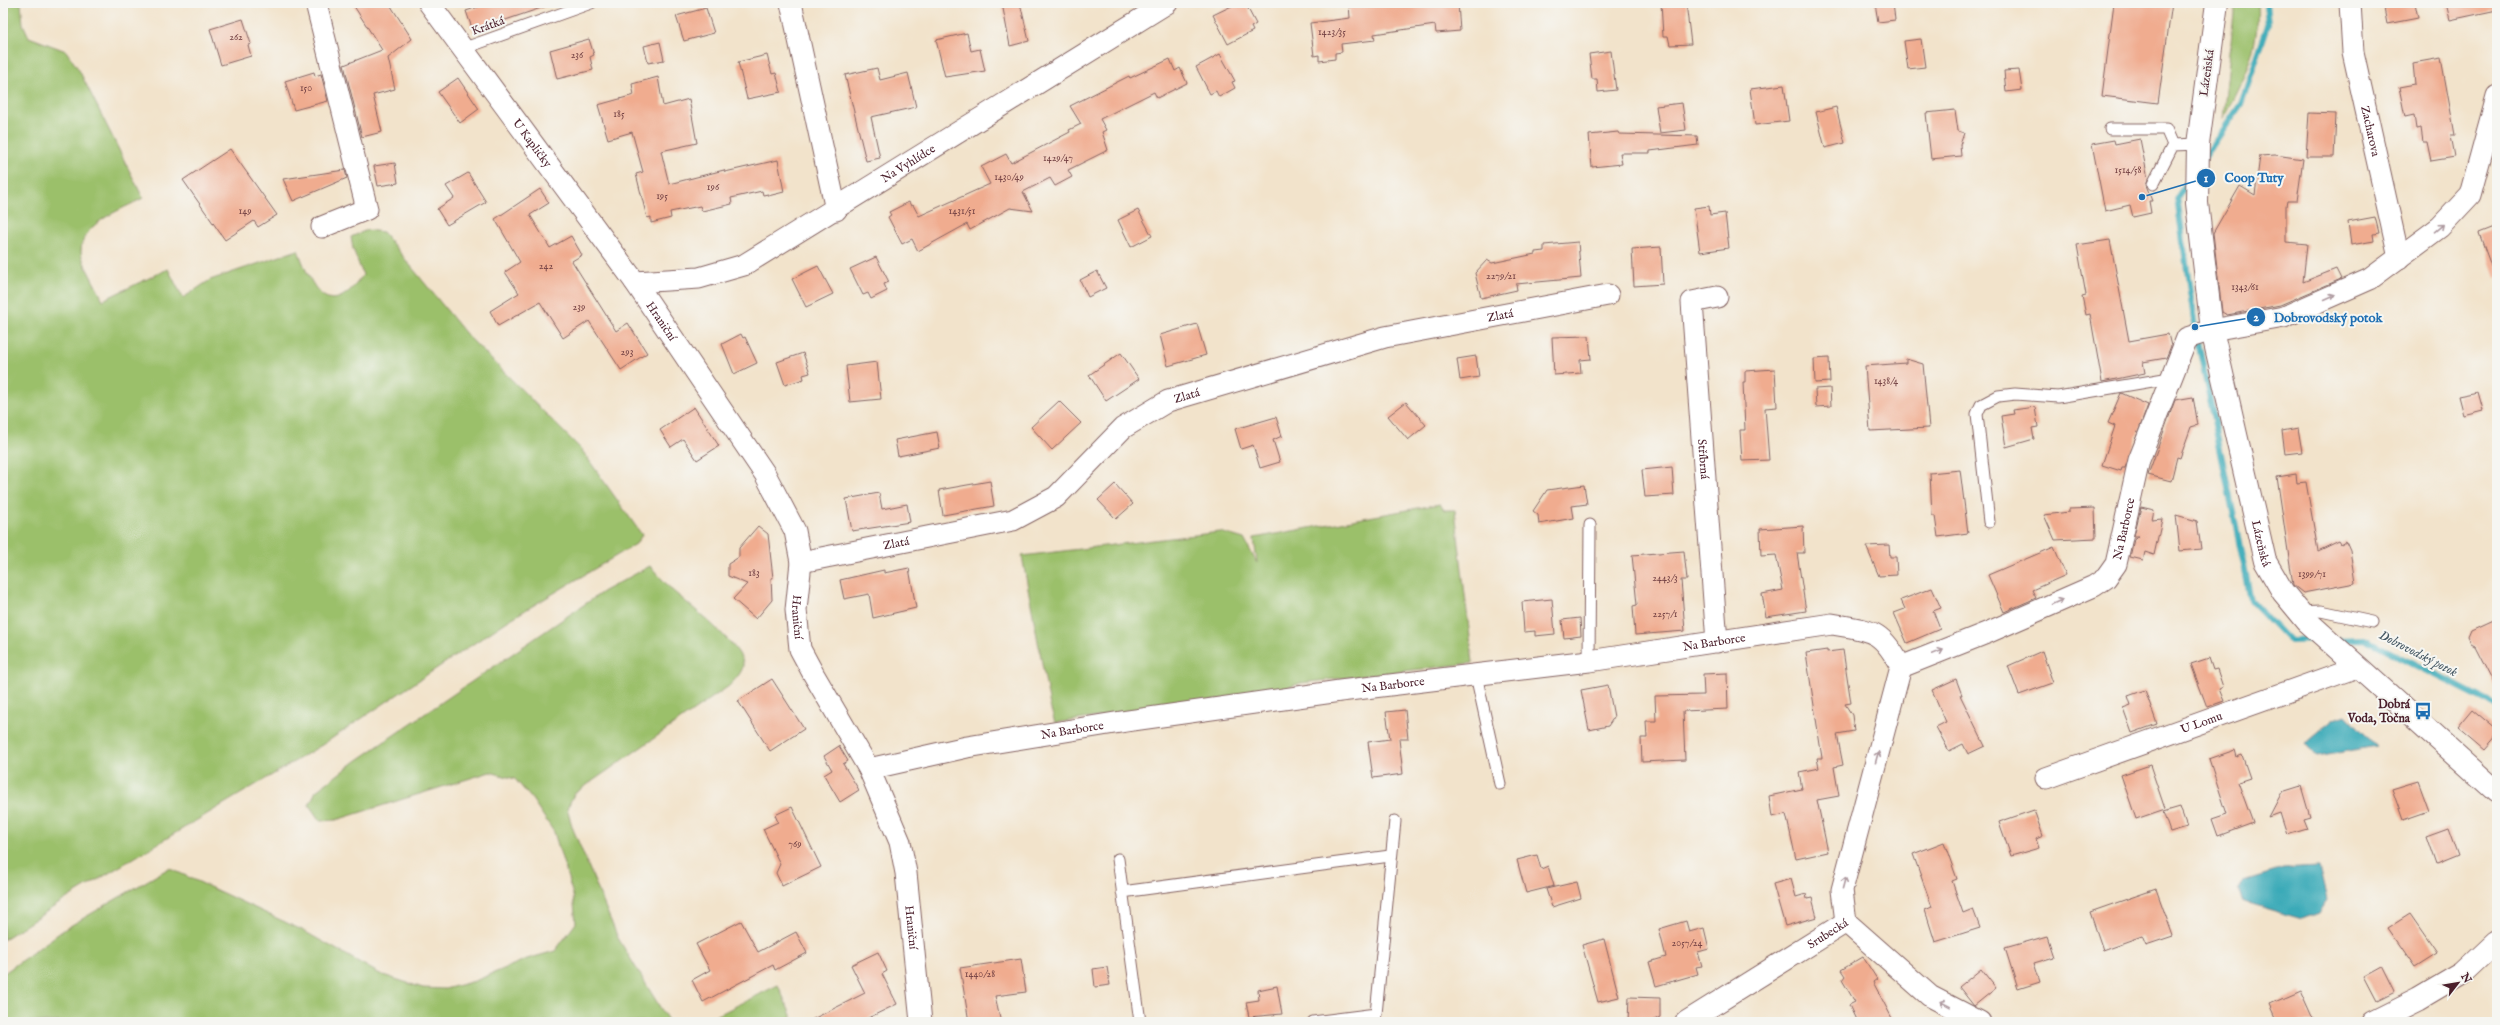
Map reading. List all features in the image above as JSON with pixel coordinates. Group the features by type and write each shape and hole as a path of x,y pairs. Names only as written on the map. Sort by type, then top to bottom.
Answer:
{"street":[{"path":"316,3 367,209 322,227"},
{"name":"U Kapličky","path":"429,3 635,282"},
{"path":"791,3 836,210"},
{"name":"Na Vyhlídce","path":"635,282 699,278 744,265 836,210 1167,3"},
{"name":"Lázeňská","path":"2217,3 2198,144 2197,203 2201,334 2265,561 2283,592 2303,616 2497,792"},
{"name":"Zacharova","path":"2350,3 2353,52 2399,258"},
{"path":"2201,334 2284,317 2370,280 2440,227 2470,196 2497,96"},
{"name":"Hraniční","path":"635,282 765,474 795,531 801,562 796,610 800,649 869,769 891,817 900,842 906,874 921,1022"},
{"name":"Zlatá","path":"801,562 1013,520 1056,497 1123,428 1168,401 1385,337 1608,295"},
{"name":"Stříbrná","path":"1717,297 1692,302 1717,642"},
{"name":"Na Barborce","path":"869,769 967,748 1127,721 1589,661 1832,624 1869,631 1889,644 1901,667 1989,632 2094,586 2106,578 2116,564 2139,460 2170,378 2201,334"},
{"name":"U Lomu","path":"2046,778 2350,660"},
{"path":"1846,922 1842,890 1901,667"},
{"name":"Srubecká","path":"1686,1022 1846,922 1930,996 1980,1022"},
{"path":"2373,1022 2419,1000 2463,973 2497,941"}],"lane":[{"name":"Krátká","path":"462,49 591,3"},
{"path":"2110,130 2166,129 2173,145"},
{"path":"2173,145 2198,144"},
{"path":"2153,184 2173,145"},
{"path":"1989,522 1978,414 1981,405 1987,400 1998,396 2015,394 2058,397 2170,378"},
{"path":"1589,661 1590,525"},
{"path":"2303,616 2321,611 2372,622"},
{"path":"1476,675 1500,784"},
{"path":"1313,1022 1376,1014 1390,856 1395,821"},
{"path":"1122,892 1390,856"},
{"path":"1118,859 1140,1022"}],"green space":[{"path":"3,3 21,3 23,24 29,37 66,51 79,70 143,198 104,218 88,233 83,242 81,252 82,257 103,300 168,269 183,298 210,280 298,250 315,288 323,295 331,299 340,297 351,290 363,275 353,249 351,237 367,230 383,232 467,335 581,449 642,535 636,544 509,620 322,745 69,897 3,940"},
{"path":"2235,3 2257,3 2256,34 2249,63 2223,119"},
{"path":"1440,504 1444,510 1455,510 1473,663 1301,683 1275,692 1055,723 1050,706 1022,556 1220,532 1244,539 1257,563 1254,538"},
{"path":"650,566 673,591 713,625 733,646 740,655 743,663 742,670 729,686 574,794 567,809 573,829 618,938 669,1022 3,1022 3,974 65,929 169,868 302,930 380,974 423,988 445,989 475,981 527,959 555,951 576,923 573,895 554,832 532,799 515,779 490,772 336,820 320,821 309,805 316,791 356,761 604,591"},
{"path":"778,985 794,1022 706,1022 708,1020"}],"water":[{"path":"2346,714 2376,746 2316,757 2305,743 2335,718"},
{"path":"2319,867 2327,900 2318,913 2302,919 2244,902 2239,889 2243,881 2283,869"}],"building":[{"path":"352,3 389,3 412,39 388,58 395,89 373,95 382,132 362,137 344,65 382,50"},
{"path":"490,3 546,3 547,6 473,31 466,11"},
{"path":"1002,3 1020,3 1029,41 1010,46"},
{"path":"1238,3 1245,3 1256,24 1251,27 1253,31 1228,44 1213,15"},
{"path":"1458,3 1460,31 1436,33 1435,25 1374,34 1375,40 1341,44 1342,52 1335,53 1335,59 1319,61 1319,55 1314,56 1310,23 1350,18 1349,4"},
{"path":"1661,3 1686,3 1691,44 1670,45 1668,36 1663,36"},
{"path":"1875,3 1893,3 1895,20 1878,22"},
{"path":"2114,3 2172,3 2158,103 2102,96"},
{"path":"2383,3 2415,3 2418,18 2387,24"},
{"path":"2446,3 2497,3 2497,10 2450,20"},
{"path":"706,8 714,33 684,41 676,16"},
{"path":"243,19 251,44 248,45 251,56 221,65 210,29"},
{"path":"967,33 971,51 980,49 985,71 945,77 936,40"},
{"path":"589,39 594,55 590,57 593,70 557,79 550,50"},
{"path":"1921,39 1925,67 1908,69 1904,41"},
{"path":"660,42 664,60 648,63 644,46"},
{"path":"1611,51 1616,90 1598,92 1597,79 1592,79 1589,54"},
{"path":"1220,54 1235,81 1232,82 1235,88 1219,97 1216,91 1210,94 1196,67"},
{"path":"767,55 772,74 776,73 781,92 747,99 738,62"},
{"path":"2441,58 2455,135 2451,135 2455,157 2431,161 2427,142 2423,142 2421,128 2416,129 2414,115 2405,117 2399,87 2415,84 2413,63"},
{"path":"1170,59 1175,71 1180,68 1187,83 1157,98 1154,92 1100,119 1106,130 1102,132 1108,150 1068,170 1072,177 1055,186 1050,178 1023,192 1033,211 1010,208 970,230 967,224 918,251 912,239 902,244 888,217 891,215 889,212 909,202 911,206 913,205 919,216 990,184 981,167 1006,154 1011,163 1070,132 1069,130 1081,124 1070,106 1129,76 1130,78"},
{"path":"877,68 880,80 908,73 916,107 871,117 880,158 866,161 845,75"},
{"path":"2019,70 2022,90 2006,92 2004,71"},
{"path":"314,72 315,76 321,74 328,101 294,110 285,81"},
{"path":"658,77 663,106 689,99 697,143 661,151 669,184 724,170 725,172 778,160 784,192 768,196 768,194 763,195 762,191 731,198 732,204 702,211 700,206 670,212 671,218 651,223 651,217 647,218 636,174 643,172 632,132 608,139 598,105 634,95 632,84"},
{"path":"458,78 479,109 460,123 438,92"},
{"path":"1784,85 1789,121 1755,125 1750,89"},
{"path":"1682,103 1686,130 1660,133 1656,106"},
{"path":"1836,107 1845,143 1825,148 1816,112"},
{"path":"1955,110 1958,131 1964,133 1960,145 1961,156 1931,159 1926,113"},
{"path":"2309,113 2336,114 2334,157 2306,157"},
{"path":"1618,132 1619,134 1697,136 1698,145 1650,151 1650,153 1620,153 1622,164 1592,167 1589,135"},
{"path":"2140,139 2148,179 2146,185 2152,201 2149,201 2151,213 2133,217 2130,205 2105,211 2092,144 2114,140 2115,144"},
{"path":"230,149 277,215 258,227 254,221 225,240 183,180"},
{"path":"2275,155 2303,159 2297,201 2287,201 2286,242 2307,244 2303,282 2336,269 2341,279 2280,305 2227,315 2222,312 2213,233 2240,186 2255,195 2260,156"},
{"path":"395,163 398,183 378,186 374,166"},
{"path":"345,170 347,178 293,201 283,179"},
{"path":"468,173 486,202 447,225 437,209 454,198 446,186"},
{"path":"540,189 549,203 530,215 550,248 571,236 582,255 572,261 616,331 628,323 647,353 621,370 589,321 563,338 540,302 498,326 490,311 519,293 505,272 520,262 495,219"},
{"path":"1709,206 1710,215 1725,213 1729,248 1700,252 1694,208"},
{"path":"1138,210 1152,236 1131,247 1118,220"},
{"path":"2375,217 2379,233 2373,234 2374,241 2351,245 2348,222"},
{"path":"2497,226 2497,276 2495,277 2479,233"},
{"path":"2110,240 2129,341 2168,334 2171,346 2166,358 2143,362 2145,373 2102,382 2090,314 2086,315 2082,296 2086,295 2077,245"},
{"path":"1578,242 1581,278 1516,284 1517,290 1481,298 1475,273 1487,260 1492,263 1544,251 1544,245"},
{"path":"1661,247 1663,284 1634,286 1632,249"},
{"path":"876,257 889,282 884,284 887,291 871,299 868,293 863,295 850,269"},
{"path":"818,266 833,294 806,307 792,279"},
{"path":"1097,271 1106,288 1088,297 1080,280"},
{"path":"1197,324 1206,355 1168,366 1160,335"},
{"path":"741,334 743,338 745,337 757,363 734,374 722,344"},
{"path":"1589,336 1591,359 1580,360 1581,373 1554,375 1552,337"},
{"path":"803,353 810,373 803,375 804,379 785,385 777,362"},
{"path":"1121,353 1139,379 1106,401 1089,375"},
{"path":"1476,356 1479,377 1460,380 1457,359"},
{"path":"1829,358 1830,382 1815,383 1814,359"},
{"path":"1906,359 1923,364 1929,428 1870,431 1865,366 1906,363"},
{"path":"877,362 881,399 850,402 846,366"},
{"path":"1775,369 1777,407 1765,408 1769,460 1742,461 1740,430 1745,430 1743,382 1745,382 1745,371"},
{"path":"1830,388 1831,406 1816,407 1815,389"},
{"path":"2478,392 2483,410 2463,415 2458,396"},
{"path":"2121,393 2148,405 2125,468 2122,468 2121,471 2102,465 2115,426 2108,423"},
{"path":"2193,397 2198,425 2191,427 2180,458 2177,457 2171,481 2148,475 2175,400"},
{"path":"1059,401 1081,423 1052,450 1031,427"},
{"path":"1406,402 1426,425 1408,440 1388,416"},
{"path":"694,407 719,446 697,460 683,439 671,447 660,430"},
{"path":"2035,407 2038,427 2032,428 2034,439 2006,447 2001,416 2014,414 2013,410"},
{"path":"1276,417 1282,436 1273,440 1280,462 1260,468 1253,445 1241,449 1235,429"},
{"path":"2298,428 2302,452 2285,454 2282,431"},
{"path":"937,432 940,448 898,456 895,440"},
{"path":"1672,467 1674,495 1645,497 1642,470"},
{"path":"1960,470 1968,533 1938,537 1935,516 1932,516 1930,473"},
{"path":"2296,474 2297,483 2306,482 2318,551 2339,541 2341,544 2346,541 2350,550 2355,583 2303,593 2293,585 2277,477"},
{"path":"990,481 994,506 943,515 939,490"},
{"path":"1115,484 1133,504 1116,519 1098,500"},
{"path":"1584,485 1587,504 1572,506 1574,518 1539,524 1538,515 1533,511 1547,490"},
{"path":"879,493 882,509 907,504 910,522 852,531 846,499"},
{"path":"2141,507 2154,510 2152,520 2162,519 2154,555 2145,552 2143,560 2130,557 2134,539 2139,536 2134,536"},
{"path":"2095,508 2096,538 2055,540 2044,515 2069,512 2069,509"},
{"path":"2176,515 2197,521 2201,549 2180,551"},
{"path":"758,526 768,534 773,578 771,578 772,600 756,619 733,599 747,584 728,576 728,564 739,557 739,548"},
{"path":"1803,526 1804,553 1797,553 1806,611 1766,617 1762,594 1783,590 1776,555 1761,556 1760,529"},
{"path":"1889,545 1890,557 1896,557 1897,575 1879,576 1866,546"},
{"path":"2054,547 2066,575 2032,590 2036,598 2004,612 1988,575"},
{"path":"1684,551 1687,580 1681,580 1685,631 1635,635 1633,606 1637,605 1632,555"},
{"path":"909,568 916,608 873,618 869,594 844,599 840,580 884,570 884,573"},
{"path":"1932,588 1941,608 1933,611 1940,629 1907,643 1894,613 1905,609 1901,600"},
{"path":"1552,599 1555,634 1535,636 1535,631 1524,632 1522,602"},
{"path":"1580,618 1581,636 1564,638 1562,620"},
{"path":"2497,619 2497,689 2475,646 2471,644 2468,638 2471,631"},
{"path":"1827,650 1827,652 1843,650 1851,703 1845,704 1852,715 1854,731 1837,734 1843,765 1834,767 1839,796 1817,800 1828,852 1796,859 1786,814 1772,817 1769,796 1802,789 1799,772 1819,768 1817,758 1822,758 1806,653"},
{"path":"2042,651 2053,683 2019,695 2008,666"},
{"path":"2209,658 2213,670 2217,669 2223,687 2219,689 2224,701 2207,707 2191,664"},
{"path":"1727,673 1728,709 1683,711 1685,760 1642,762 1641,738 1647,738 1646,721 1656,721 1655,696 1704,695 1703,674"},
{"path":"772,679 804,729 770,751 738,701"},
{"path":"1956,679 1962,695 1960,695 1985,746 1968,754 1963,744 1949,751 1936,727 1946,722 1932,690"},
{"path":"1608,685 1614,717 1608,726 1589,730 1581,690"},
{"path":"2145,690 2157,724 2132,733 2123,708 2131,705 2128,696"},
{"path":"2472,709 2497,730 2497,735 2484,750 2457,727"},
{"path":"1405,710 1408,739 1399,739 1403,774 1373,778 1368,742 1390,739 1386,712"},
{"path":"839,746 848,761 843,764 859,790 840,802 824,775 832,770 824,756"},
{"path":"2235,750 2237,757 2242,755 2250,778 2238,782 2253,823 2218,836 2212,819 2227,814 2209,759"},
{"path":"2150,765 2165,809 2136,819 2121,775"},
{"path":"2418,781 2429,811 2403,820 2392,789"},
{"path":"2301,786 2310,817 2303,819 2307,829 2287,835 2280,813 2269,817 2282,792"},
{"path":"792,807 821,867 782,886 776,873 780,864 763,829 778,822 775,815"},
{"path":"2180,807 2187,827 2170,832 2163,812"},
{"path":"2034,810 2043,836 2036,839 2039,848 2011,856 1999,822"},
{"path":"2448,828 2458,856 2436,865 2426,836"},
{"path":"1944,842 1957,879 1952,881 1963,913 1973,909 1980,928 1935,942 1925,910 1932,907 1913,854"},
{"path":"1537,855 1541,869 1548,866 1554,886 1526,893 1517,860"},
{"path":"1791,879 1796,897 1806,894 1807,899 1812,898 1817,917 1785,926 1773,884"},
{"path":"1577,882 1581,898 1552,907 1546,889"},
{"path":"2156,889 2173,936 2146,945 2142,936 2103,950 2090,912"},
{"path":"2410,914 2437,953 2415,967 2388,928"},
{"path":"741,921 758,952 796,932 807,953 775,970 773,965 703,1002 692,980 710,970 696,944"},
{"path":"1686,921 1689,932 1704,928 1709,949 1698,952 1702,966 1696,967 1698,974 1656,986 1649,962 1666,957 1659,929"},
{"path":"2047,936 2054,957 2034,963 2040,982 2018,989 2005,948"},
{"path":"1604,939 1619,997 1598,1002 1582,945"},
{"path":"878,952 887,971 882,974 897,1004 860,1022 807,1022 865,993 851,965"},
{"path":"1863,957 1877,979 1873,982 1894,1022 1857,1022 1849,1005 1855,1002 1842,980 1845,976 1841,970"},
{"path":"1021,959 1026,992 995,996 1001,1022 969,1022 960,968"},
{"path":"2382,966 2395,992 2377,1001 2364,976"},
{"path":"1107,967 1110,985 1095,987 1093,969"},
{"path":"1981,969 1996,988 1974,1006 1959,987"},
{"path":"1277,986 1282,1014 1249,1017 1246,1002 1259,1000 1258,990"},
{"path":"2300,991 2314,1022 2278,1022 2270,1004"},
{"path":"1629,997 1660,998 1660,1017 1650,1022 1628,1022"}],"waterway":[{"name":"Dobrovodský potok","path":"2204,158 2241,104 2268,25 2266,3"},
{"name":"Dobrovodský potok","path":"2190,178 2177,198 2195,327 2251,600 2290,641 2319,640"},
{"name":"Dobrovodský potok","path":"2337,640 2364,639 2497,706"}],"place":[{"name":"Coop Tuty","path":"2142,197"},
{"name":"Dobrovodský potok","path":"2195,327"},
{"name":"Dobrá Voda, Točna","path":"2423,711"}]}
